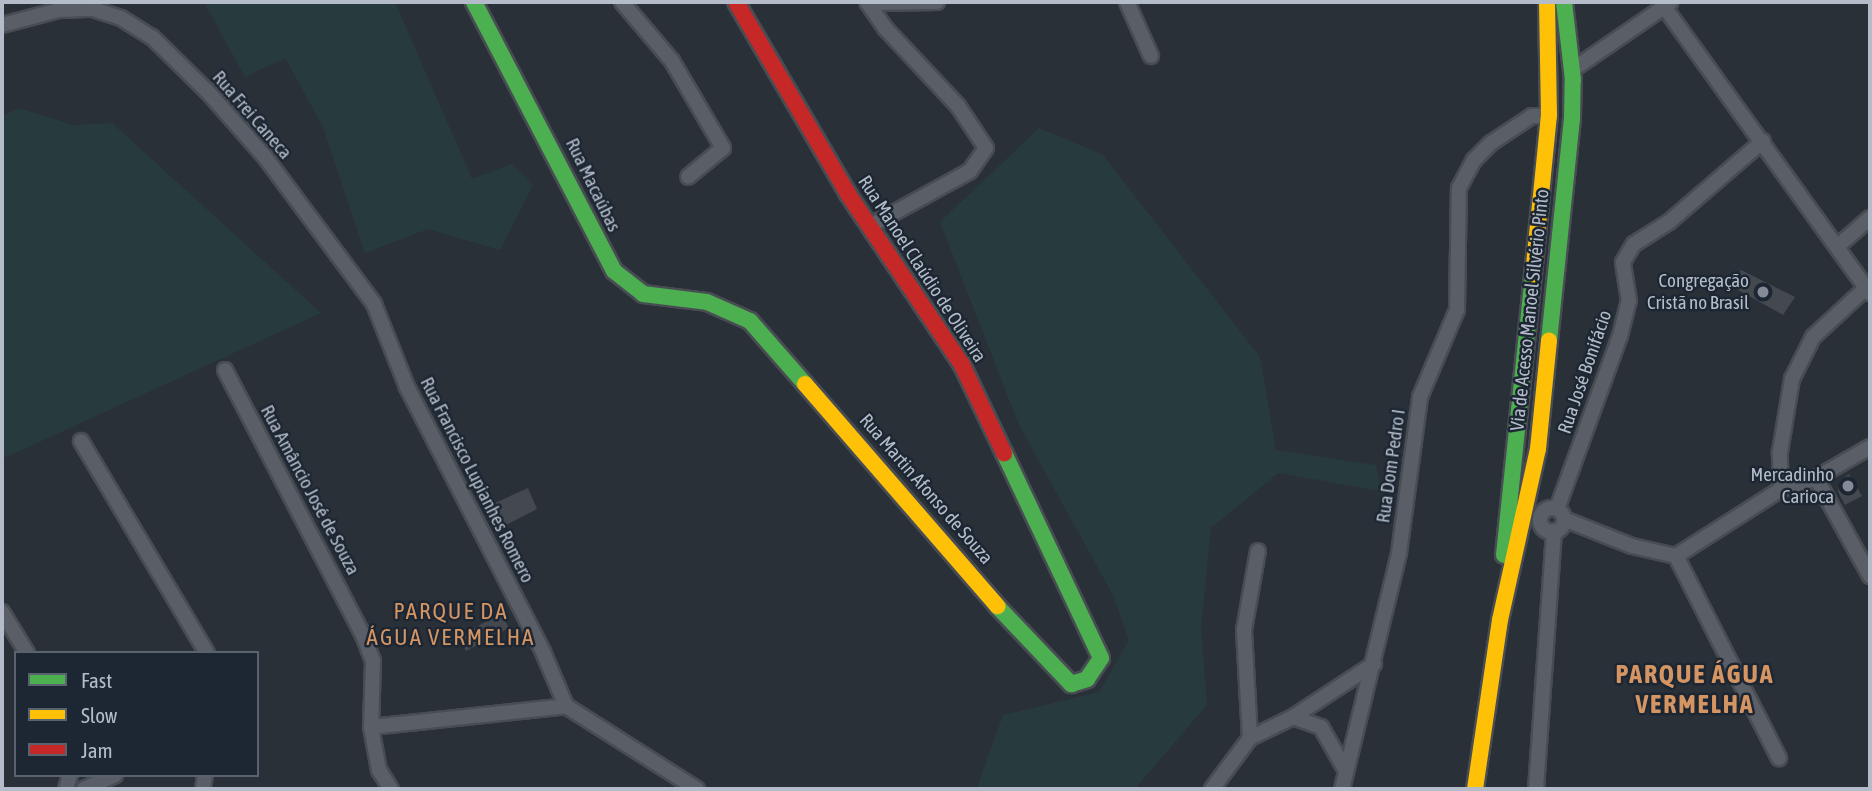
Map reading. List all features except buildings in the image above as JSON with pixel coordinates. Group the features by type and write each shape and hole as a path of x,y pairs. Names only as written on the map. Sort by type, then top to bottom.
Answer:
{"street":[{"name":"Rua Macaúbas","path":"474,2 614,271 643,294 707,302 734,312"},
{"path":"622,2 672,61 723,148 688,177"},
{"name":"Rua Manoel Claúdio de Oliveira","path":"736,2 870,226 962,365 1101,658 1087,679"},
{"path":"868,2 983,139 984,155 970,171 870,226"},
{"path":"868,2 937,2"},
{"path":"1127,2 1151,56"},
{"name":"Via de Acesso Manoel Silvério Pinto","path":"1500,620 1508,486 1549,116 1547,2"},
{"name":"Via de Acesso Manoel Silvério Pinto","path":"1475,789 1500,620 1538,449 1563,197 1572,70 1564,2"},
{"path":"1572,70 1668,5 1839,245 1868,290 1813,337 1792,379 1780,452 1781,489"},
{"name":"Rua Frei Caneca","path":"2,25 59,10 93,9 121,18 152,37 265,157 357,277 374,304 395,360"},
{"name":"Rua Dom Pedro I","path":"1342,789 1399,553 1420,397 1457,310 1459,188 1474,160 1491,143 1532,116 1549,116"},
{"path":"1549,116 1561,124 1563,197"},
{"name":"Rua José Bonifácio","path":"1548,528 1620,336 1629,301 1623,262 1634,244 1670,222 1763,141"},
{"path":"1839,245 1870,218"},
{"name":"Rua Martin Afonso de Souza","path":"734,312 769,342 1053,670 1071,684 1087,679"},
{"name":"Rua Francisco Lupianhes Romero","path":"395,360 566,706"},
{"name":"Rua Amâncio José de Souza","path":"225,370 356,616 373,661 371,727 379,770 391,789"},
{"path":"81,441 206,651"},
{"path":"1528,494 1556,512 1632,546 1676,556 1781,489 1816,478 1870,447"},
{"path":"1816,478 1870,576"},
{"path":"1508,486 1523,516 1548,528"},
{"path":"1536,789 1548,528 1556,512"},
{"path":"1250,738 1244,630 1258,551"},
{"path":"1676,556 1779,758"},
{"path":"2,612 26,651"},
{"path":"1212,789 1250,738 1293,717 1374,664"},
{"path":"371,727 566,706 697,789"},
{"path":"1293,717 1321,727 1345,769"},
{"path":"84,789 111,777"}],"green space":[{"path":"204,2 395,2 472,179 512,164 533,185 500,250 428,229 365,253 323,127 285,58 245,77"},
{"path":"19,108 73,125 112,123 321,313 2,459 2,116"},
{"path":"1039,128 1103,155 1260,357 1276,450 1376,465 1381,491 1278,473 1211,528 1201,627 1207,705 1135,789 977,787 1003,715 1099,692 1129,640 1113,595 1019,425 940,222"}],"traffic: fast":[{"path":"474,2 614,271 643,294 707,302 750,321 805,384"},
{"path":"1549,341 1572,119 1573,80 1564,2"},
{"path":"1504,555 1533,275"},
{"path":"997,606 1071,684 1087,679 1101,658 1004,453"}],"traffic: slow":[{"path":"1533,275 1549,116 1547,2"},
{"path":"1475,789 1500,620 1538,449 1549,341"},
{"path":"805,384 997,606"}],"traffic: jam":[{"path":"736,2 848,194 962,365 1004,453"}],"place":[{"name":"Congregação Cristã no Brasil","path":"1763,292"},
{"name":"Mercadinho Carioca","path":"1848,486"}],"district":[{"name":"PARQUE DA ÁGUA VERMELHA","path":"451,624"},
{"name":"PARQUE ÁGUA VERMELHA","path":"1695,690"}]}
